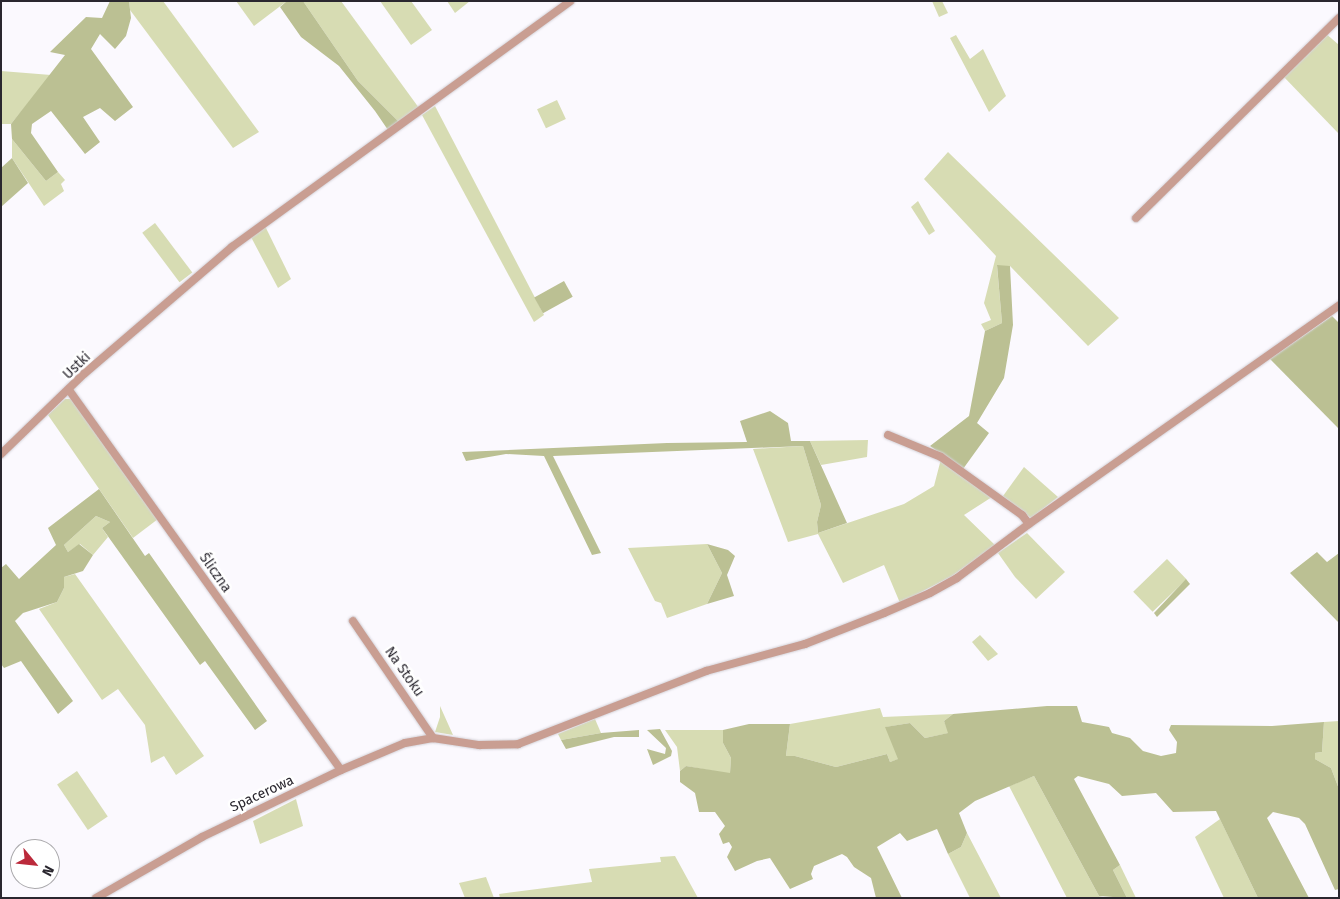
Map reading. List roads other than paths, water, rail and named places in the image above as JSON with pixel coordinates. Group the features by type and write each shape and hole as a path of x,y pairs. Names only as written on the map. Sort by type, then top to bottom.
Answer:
{"street":[{"name":"Ustki","path":"1,454 171,297 232,247 570,1"},
{"path":"1136,218 1339,18"},
{"name":"Spacerowa","path":"96,898 202,837 341,770 405,743 433,738 479,745 518,744 706,671 805,644 884,614 930,593 957,578 1029,524 1339,305"},
{"name":"Śliczna","path":"69,390 341,770"},
{"path":"888,434 941,457 1022,515 1029,524"},
{"name":"Na Stoku","path":"353,621 433,738"}]}
